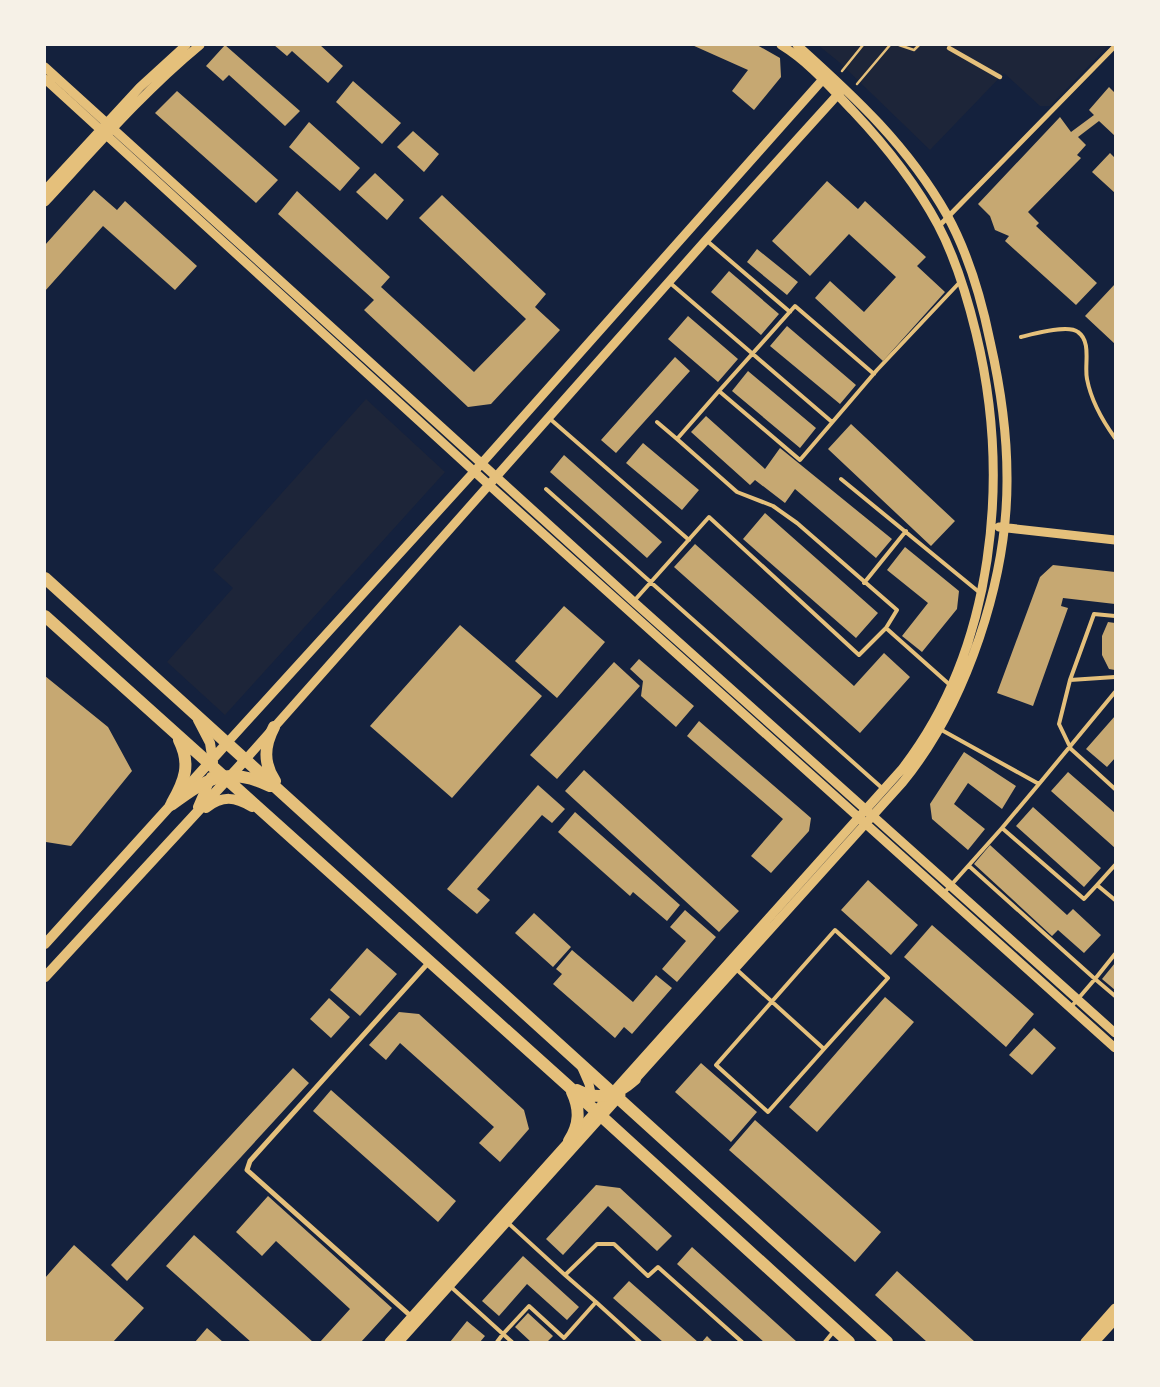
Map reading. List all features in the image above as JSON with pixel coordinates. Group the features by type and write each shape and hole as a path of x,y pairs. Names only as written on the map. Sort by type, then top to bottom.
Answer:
{"main road":[{"path":"45,578 887,1342"},
{"path":"45,616 594,1109 849,1342"},
{"path":"190,709 207,735 218,771 190,820"},
{"path":"274,727 267,742 266,763 272,777 283,793"},
{"path":"171,805 181,785 186,764 182,746 173,732"},
{"path":"190,820 218,771 227,743"},
{"path":"45,944 171,805 218,771 246,759"},
{"path":"218,771 256,780 283,793"},
{"path":"45,977 190,820 215,801 228,798 243,802 264,814"},
{"path":"594,1109 635,1079"},
{"path":"635,1079 628,1098 635,1112"},
{"path":"566,1084 575,1099 578,1114 572,1143"}],"street":[{"path":"45,202 161,67 186,45"},
{"path":"45,190 107,129 180,61 200,45"},
{"path":"635,1079 862,820 912,772 940,730 959,688 992,594 1004,528 1007,476 1001,399 981,300 964,249 929,185 882,125 847,90 828,77 794,47 781,45"},
{"path":"939,226 1115,46"},
{"path":"949,48 1000,77"},
{"path":"45,67 107,129 474,472 862,820 1115,1033"},
{"path":"828,77 838,95 866,125 916,188 939,226 962,280 990,400 994,470 992,526 981,593 962,655 931,725 910,759 884,790 869,813"},
{"path":"227,743 474,472 828,77"},
{"path":"45,79 107,129 482,463 869,813 1070,1008 1115,1048"},
{"path":"246,759 706,240 838,95 847,90"},
{"path":"992,526 1115,540"},
{"path":"415,1319 247,1170 250,1160 430,961"},
{"path":"399,1342 415,1319 572,1143 594,1109 613,1095 733,965"},
{"path":"578,1062 587,1077 594,1109"},
{"path":"1085,1342 1115,1308"},
{"path":"389,1342 415,1319"},
{"path":"1096,1342 1115,1320"}],"lane":[{"path":"706,240 790,312"},
{"path":"719,391 800,460 874,374 962,280"},
{"path":"669,282 832,422"},
{"path":"677,439 795,306 874,374"},
{"path":"1021,336 1056,330 1078,332 1084,340 1086,349 1086,378 1091,395 1106,425 1115,438"},
{"path":"549,418 689,540"},
{"path":"634,602 709,517 859,655 886,628 897,610 864,584 797,523 773,506 738,492 657,422"},
{"path":"841,479 981,593"},
{"path":"546,489 884,790"},
{"path":"864,584 906,531"},
{"path":"1115,616 1094,614 1070,680 1059,724 1070,749 1115,789"},
{"path":"886,628 950,685"},
{"path":"1070,680 1115,677"},
{"path":"947,890 1070,749 1115,692"},
{"path":"931,725 1039,784"},
{"path":"1110,784 1115,779"},
{"path":"1002,828 1084,899 1115,865"},
{"path":"969,866 1115,996"},
{"path":"1097,885 1115,900"},
{"path":"836,930 888,978 824,1049 768,1112 716,1065 836,930"},
{"path":"1070,1008 1115,954"},
{"path":"733,965 824,1049"},
{"path":"504,1219 640,1342"},
{"path":"565,1275 597,1244 614,1244 648,1276 658,1267 742,1342"},
{"path":"447,1283 512,1342"},
{"path":"497,1342 529,1306 563,1340 596,1302"},
{"path":"824,1342 836,1330"}],"path":[{"path":"828,77 863,45"},
{"path":"847,90 890,45"},
{"path":"899,45 914,50 919,45"}],"shaded area":[{"path":"818,45 1109,45 1050,106 1040,106 1004,73 930,150 839,62"},
{"path":"366,399 445,472 225,715 167,662 233,588 213,570"}],"building":[{"path":"225,45 300,111 285,126 229,75 223,81 206,66"},
{"path":"274,45 320,45 343,66 328,83 292,51 287,56"},
{"path":"692,45 757,45 780,58 781,77 754,110 732,91 748,70"},
{"path":"353,81 401,123 382,144 336,102"},
{"path":"1109,87 1115,93 1115,136 1099,121 1078,137 1086,145 1077,155 1081,158 1028,212 1039,223 1036,226 1097,283 1076,305 1005,241 1009,236 995,230 990,216 978,204 1060,117 1071,132 1094,115 1089,110"},
{"path":"177,91 278,180 256,203 155,113"},
{"path":"309,122 360,168 340,191 289,147"},
{"path":"413,131 439,154 424,172 397,147"},
{"path":"1110,153 1115,158 1115,193 1092,172"},
{"path":"375,173 404,200 387,220 356,192"},
{"path":"827,181 858,209 865,201 926,257 917,266 945,292 883,361 815,298 830,281 864,312 896,277 849,234 810,276 772,241"},
{"path":"94,190 117,210 125,201 197,266 175,290 103,226 45,291 45,245"},
{"path":"297,191 390,277 381,287 474,372 526,319 419,218 442,195 546,294 535,307 560,330 491,404 468,407 364,310 374,300 278,214"},
{"path":"757,249 798,282 787,295 747,262"},
{"path":"729,271 779,314 761,335 711,292"},
{"path":"1115,284 1115,344 1085,316"},
{"path":"688,316 738,359 718,382 668,339"},
{"path":"787,326 856,385 840,404 770,346"},
{"path":"675,357 690,371 616,453 601,440"},
{"path":"748,371 816,428 800,448 732,391"},
{"path":"706,416 765,469 780,448 892,539 876,558 795,489 785,503 755,480 750,485 691,432"},
{"path":"851,424 955,521 931,546 828,449"},
{"path":"643,443 699,490 682,510 626,463"},
{"path":"564,455 662,542 647,558 550,472"},
{"path":"765,513 878,613 856,638 743,539"},
{"path":"695,544 854,686 884,653 910,677 860,733 674,567"},
{"path":"905,547 959,591 957,609 922,652 902,636 928,603 887,570"},
{"path":"1053,565 1115,572 1115,604 1063,598 1061,606 1068,608 1033,706 997,693 1040,577"},
{"path":"564,606 605,642 557,698 515,661"},
{"path":"1108,622 1115,623 1115,670 1109,669 1102,655 1102,636"},
{"path":"460,625 542,696 452,798 370,726"},
{"path":"639,659 694,706 676,727 641,696 643,681 630,669"},
{"path":"614,662 640,686 557,779 530,755"},
{"path":"45,676 108,727 132,771 71,846 45,843"},
{"path":"1115,716 1115,758 1107,767 1086,749"},
{"path":"699,721 811,818 809,831 771,873 751,856 783,819 687,736"},
{"path":"964,752 1016,786 1002,809 968,783 954,804 985,829 968,850 932,819 930,804"},
{"path":"584,770 739,911 719,932 565,791"},
{"path":"1068,772 1115,813 1115,848 1051,791"},
{"path":"538,785 565,809 552,823 542,815 477,889 490,900 477,914 447,889"},
{"path":"1033,807 1101,868 1084,887 1016,826"},
{"path":"575,812 680,905 667,921 633,892 630,896 558,832"},
{"path":"990,845 1067,915 1073,909 1101,935 1084,953 1058,930 1052,936 974,864"},
{"path":"868,880 918,925 891,955 841,910"},
{"path":"685,910 716,937 677,982 662,969 686,941 670,927"},
{"path":"534,913 571,947 553,967 515,933"},
{"path":"932,925 1034,1014 1006,1047 904,957"},
{"path":"367,948 397,974 360,1016 330,990"},
{"path":"572,950 633,1002 656,975 672,988 632,1034 624,1027 615,1038 553,984 562,974 556,969"},
{"path":"1115,963 1115,990 1102,979"},
{"path":"885,997 914,1022 817,1132 789,1107"},
{"path":"329,998 350,1017 331,1038 310,1019"},
{"path":"399,1012 419,1014 524,1110 529,1129 500,1162 479,1143 494,1127 400,1043 386,1060 369,1045"},
{"path":"1034,1028 1056,1048 1032,1075 1009,1055"},
{"path":"701,1063 757,1112 731,1142 675,1092"},
{"path":"293,1068 309,1083 127,1281 111,1265"},
{"path":"331,1090 456,1201 438,1222 313,1111"},
{"path":"755,1120 881,1232 855,1262 729,1150"},
{"path":"596,1185 620,1188 672,1236 657,1251 608,1206 563,1255 546,1239"},
{"path":"268,1196 392,1308 361,1342 320,1342 350,1309 276,1241 262,1256 236,1232"},
{"path":"194,1235 313,1342 251,1342 166,1266"},
{"path":"74,1245 144,1308 113,1342 45,1342 45,1278"},
{"path":"692,1247 797,1342 764,1342 677,1264"},
{"path":"523,1256 579,1307 567,1320 527,1284 499,1316 482,1301"},
{"path":"897,1271 975,1342 927,1342 875,1295"},
{"path":"629,1281 698,1342 663,1342 613,1298"},
{"path":"528,1313 553,1336 547,1342 531,1342 515,1327"},
{"path":"467,1321 485,1336 480,1342 450,1342"},
{"path":"207,1328 223,1342 195,1342"},
{"path":"707,1336 713,1342 702,1342"}]}
